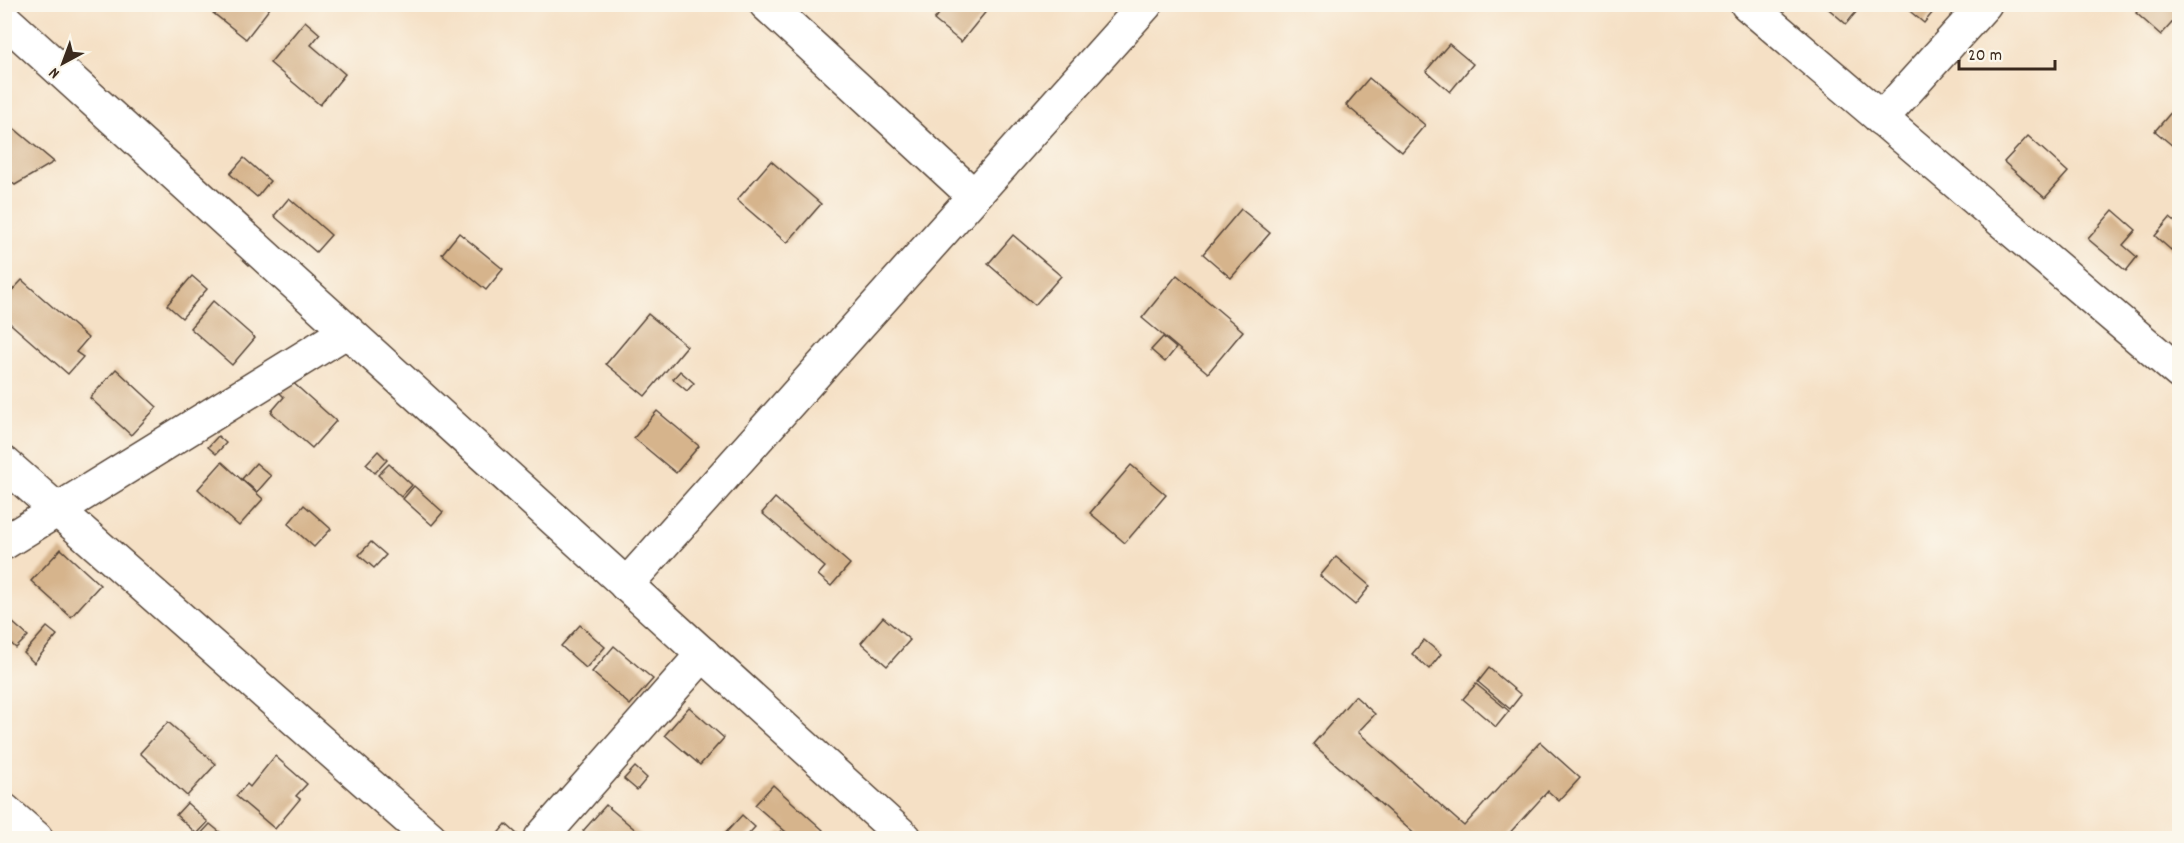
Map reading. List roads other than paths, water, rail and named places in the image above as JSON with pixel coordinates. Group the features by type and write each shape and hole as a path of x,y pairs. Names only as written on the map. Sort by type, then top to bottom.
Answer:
{"street":[{"path":"765,4 974,196"},
{"path":"626,585 1146,4"},
{"path":"1747,4 2180,373"},
{"path":"1881,119 1984,4"},
{"path":"4,20 905,838"},
{"path":"4,543 347,331"},
{"path":"4,463 430,838"},
{"path":"541,838 703,654"},
{"path":"4,810 36,838"}]}
